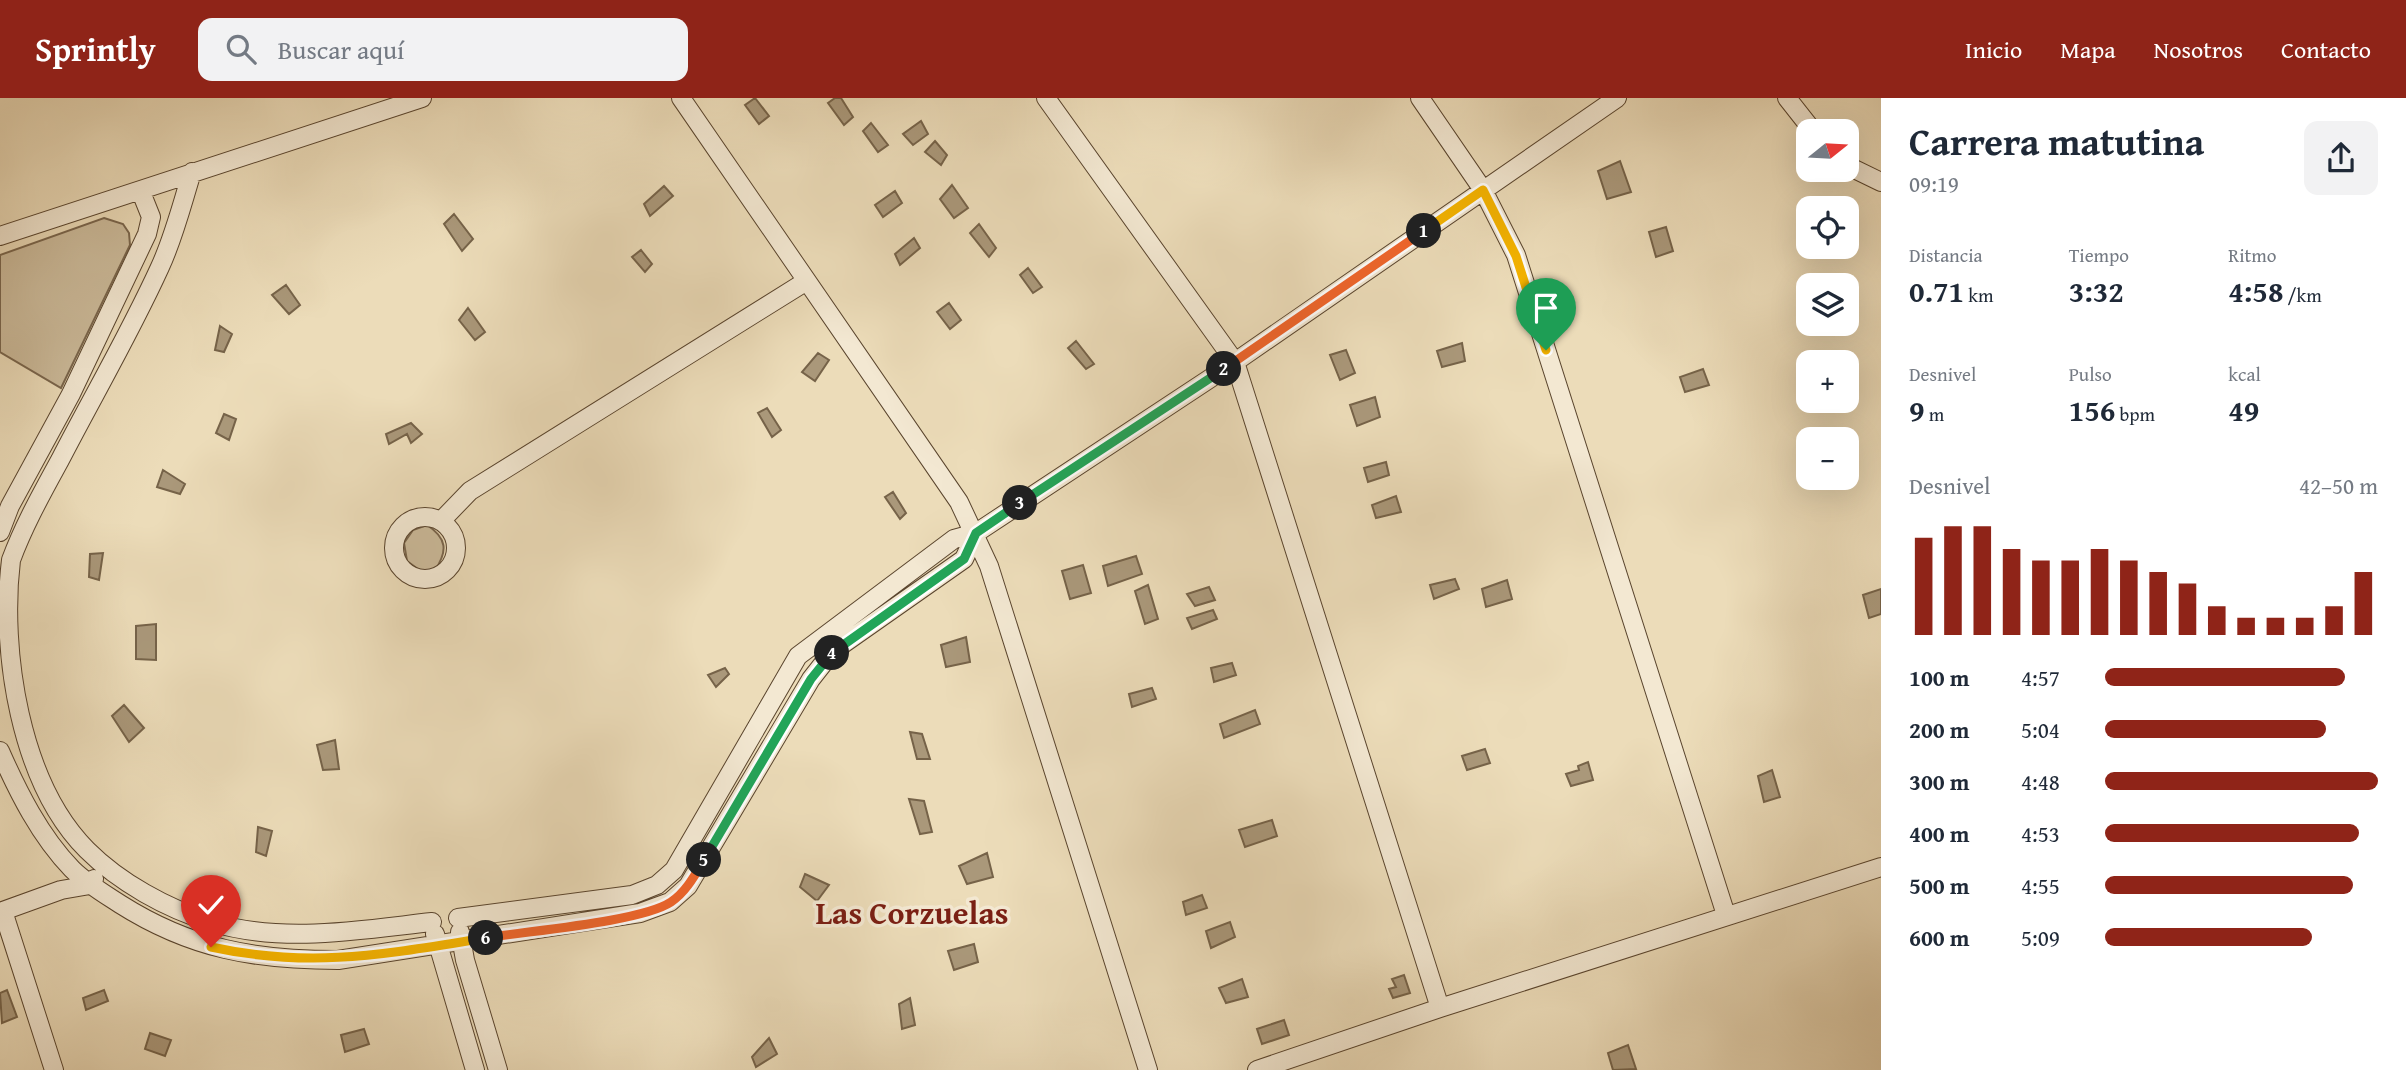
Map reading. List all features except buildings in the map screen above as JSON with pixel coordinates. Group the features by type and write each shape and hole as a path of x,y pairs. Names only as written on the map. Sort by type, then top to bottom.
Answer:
{"street":[{"path":"0,236 422,98"},
{"path":"681,98 805,282 959,502 976,533 989,566 1148,1070"},
{"path":"1046,98 1235,362 1440,1008"},
{"path":"1420,98 1483,190 1516,256 1726,915"},
{"path":"192,172 159,269 32,512 10,562 1,608 0,642 5,680 16,730 56,809 85,848 104,865 173,909 212,923 251,931 331,933 632,895 657,885 674,870 798,656 954,538 976,533 1235,362 1617,98"},
{"path":"1787,98 1804,119"},
{"path":"1859,171 1881,182"},
{"path":"0,532 10,506 71,394 146,234 151,217 141,192"},
{"path":"441,521 470,491 805,282"},
{"path":"0,751 36,821 71,867 90,885 171,933 248,955 288,960 338,960 640,914 670,902 688,886 811,679 826,660 853,636 964,559 976,533"},
{"path":"61,890 71,867 85,848"},
{"path":"54,1070 2,911 61,890 90,885 104,865"},
{"path":"1257,1070 1440,1008 1881,867"},
{"path":"458,918 462,942 498,1070"},
{"path":"432,922 475,1070"}],"shaded area":[{"path":"755,98 769,116 759,124 745,105"},
{"path":"835,98 841,98 853,117 844,125 828,103"},
{"path":"921,121 928,134 913,145 903,134"},
{"path":"871,123 888,145 878,152 863,131"},
{"path":"935,141 947,155 941,165 925,152"},
{"path":"1620,161 1631,192 1607,199 1598,171"},
{"path":"952,185 968,208 954,218 940,199"},
{"path":"664,186 673,196 650,216 644,204"},
{"path":"895,191 902,203 883,217 875,205"},
{"path":"454,214 473,239 462,251 444,224"},
{"path":"104,218 123,224 129,233 130,245 61,388 0,352 0,255"},
{"path":"979,224 996,248 989,257 970,233"},
{"path":"1666,227 1673,251 1656,257 1649,232"},
{"path":"914,238 920,248 900,265 895,254"},
{"path":"641,250 652,264 645,272 632,257"},
{"path":"1028,268 1042,287 1033,293 1020,275"},
{"path":"286,285 300,305 289,314 272,295"},
{"path":"949,303 961,320 950,329 937,312"},
{"path":"468,308 485,332 475,340 459,320"},
{"path":"220,326 232,334 224,352 215,350"},
{"path":"1076,341 1094,364 1086,369 1068,348"},
{"path":"1462,343 1465,361 1442,367 1437,351"},
{"path":"1346,350 1355,373 1340,380 1330,355"},
{"path":"818,353 829,360 815,381 802,372"},
{"path":"1703,369 1709,385 1685,392 1680,377"},
{"path":"1375,397 1380,417 1357,426 1350,405"},
{"path":"767,408 781,430 772,437 758,413"},
{"path":"224,414 236,419 229,440 216,433"},
{"path":"411,423 422,434 411,443 407,434 389,444 386,434"},
{"path":"1386,462 1389,475 1368,482 1364,468"},
{"path":"163,470 185,484 180,494 157,487"},
{"path":"893,492 906,513 900,519 885,497"},
{"path":"1396,496 1401,512 1376,518 1372,505"},
{"path":"427,525 439,535 443,551 435,570 422,572 407,561 404,543 413,530"},
{"path":"103,553 99,580 89,577 90,554"},
{"path":"1136,556 1142,574 1108,586 1103,566"},
{"path":"1083,565 1091,593 1070,599 1062,571"},
{"path":"1455,579 1459,589 1434,599 1430,585"},
{"path":"1507,580 1512,599 1486,607 1482,589"},
{"path":"1148,585 1158,619 1145,624 1135,591"},
{"path":"1209,587 1215,600 1195,606 1187,594"},
{"path":"1881,589 1881,614 1869,618 1863,595"},
{"path":"1213,610 1217,619 1192,629 1187,618"},
{"path":"156,624 156,660 136,659 136,626"},
{"path":"966,637 970,662 946,667 941,645"},
{"path":"1232,663 1236,675 1214,682 1211,668"},
{"path":"725,668 729,674 716,687 708,675"},
{"path":"1152,688 1156,699 1132,707 1129,694"},
{"path":"124,705 144,728 129,742 112,716"},
{"path":"1255,710 1260,724 1224,738 1220,724"},
{"path":"910,732 922,734 930,759 917,759"},
{"path":"335,740 339,769 323,770 317,745"},
{"path":"1485,749 1490,763 1467,770 1462,756"},
{"path":"1588,762 1593,780 1571,786 1566,774 1579,770 1578,766"},
{"path":"1772,770 1780,797 1764,802 1758,776"},
{"path":"909,799 924,801 932,832 920,834"},
{"path":"1272,820 1277,836 1245,847 1239,830"},
{"path":"258,827 272,831 266,856 256,852"},
{"path":"987,853 993,877 967,884 959,866"},
{"path":"805,874 829,885 817,901 800,887"},
{"path":"1202,895 1207,908 1186,915 1183,902"},
{"path":"1230,922 1235,937 1211,948 1206,931"},
{"path":"974,944 978,962 954,970 948,951"},
{"path":"1404,975 1410,993 1393,998 1389,989 1396,987 1392,979"},
{"path":"1242,979 1248,997 1226,1003 1219,988"},
{"path":"7,990 17,1017 2,1023 0,993"},
{"path":"104,990 108,1001 86,1010 83,998"},
{"path":"910,998 915,1025 902,1029 899,1004"},
{"path":"1284,1020 1289,1035 1262,1044 1257,1029"},
{"path":"364,1029 369,1044 345,1052 341,1035"},
{"path":"150,1033 171,1040 165,1056 145,1049"},
{"path":"769,1038 777,1054 756,1067 752,1057"},
{"path":"1628,1045 1636,1069 1613,1070 1608,1053"}],"district":[{"name":"Las Corzuelas","path":"912,913"}],"route":[{"path":"211,947 288,960 338,960 640,914 670,902 688,886 811,679 834,651 964,559 976,533 1235,362 1483,190 1502,222 1516,256 1546,350"}]}
